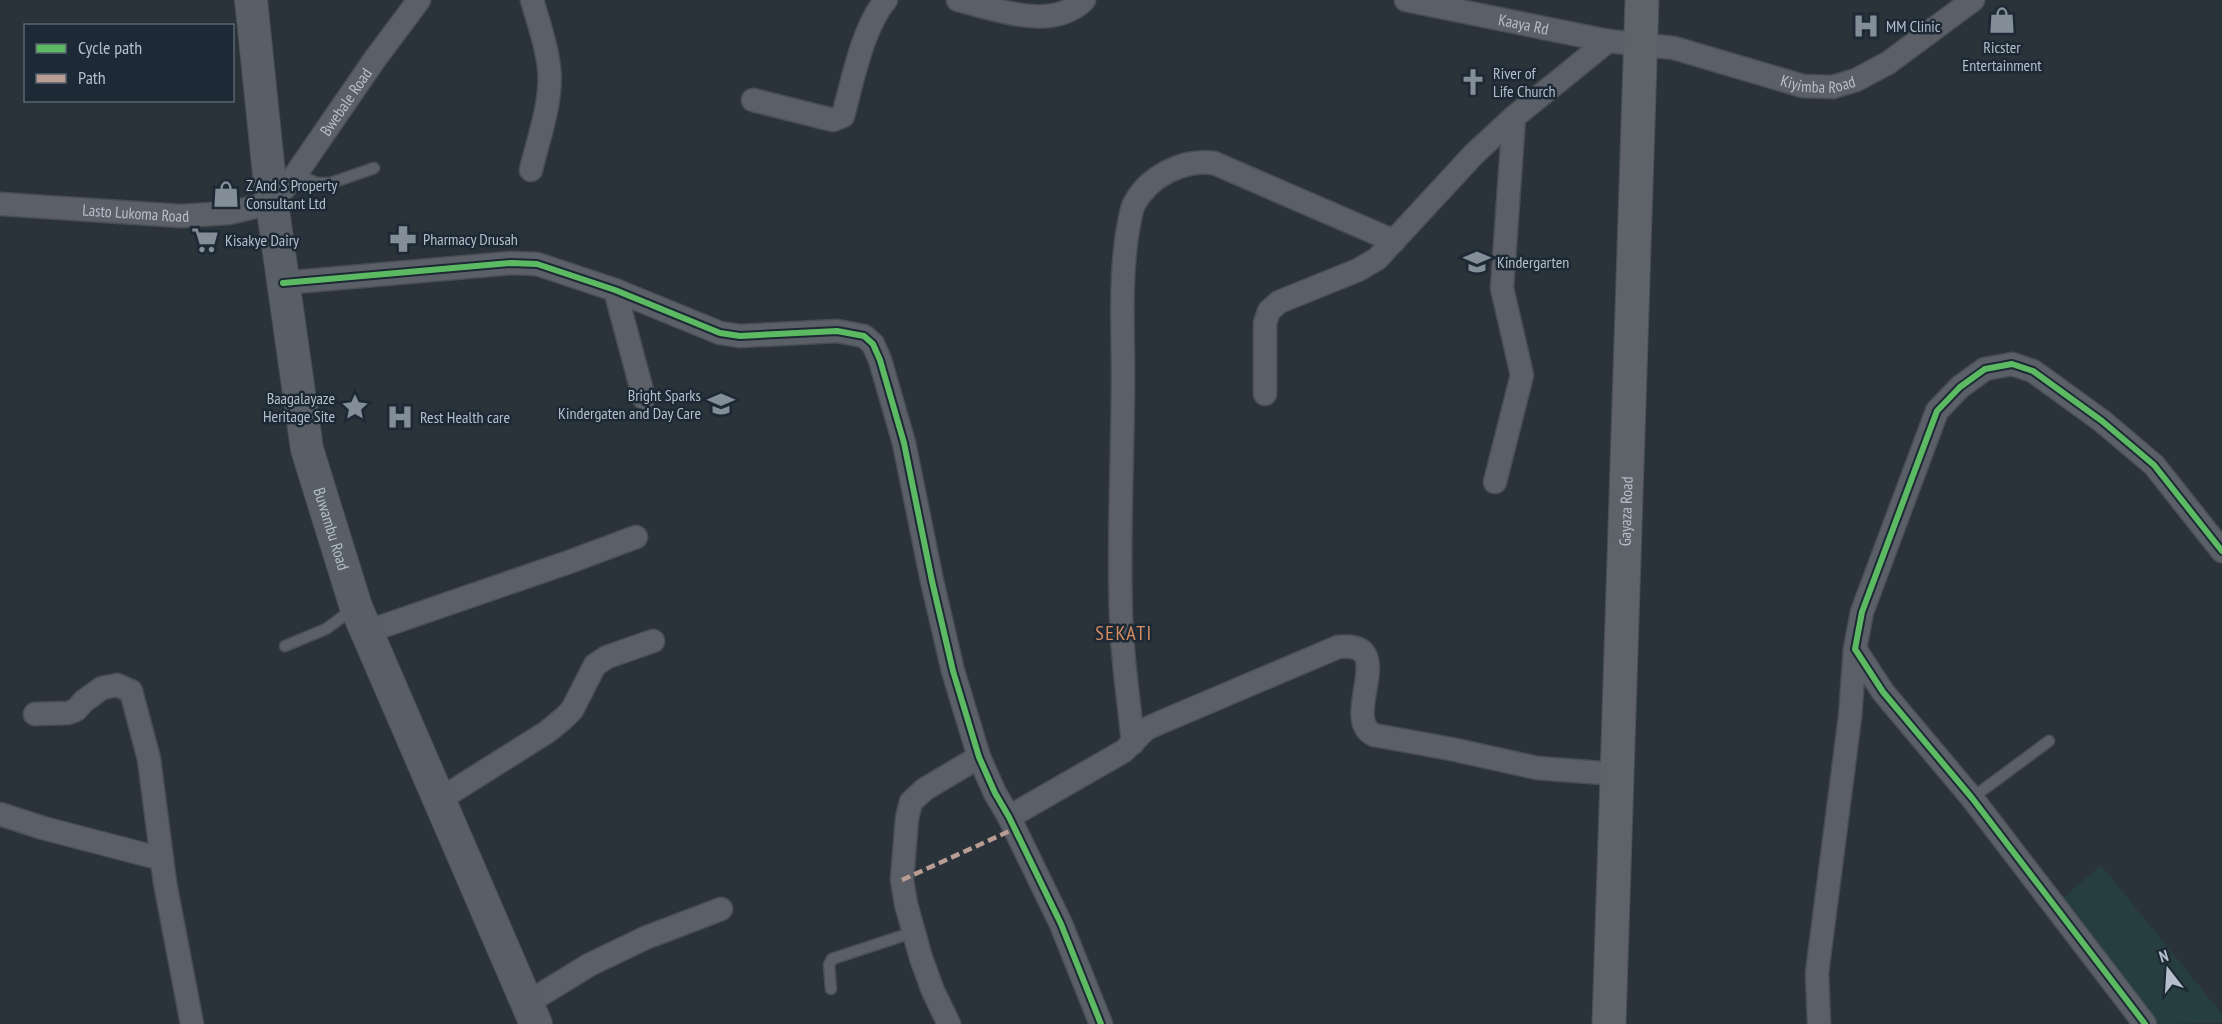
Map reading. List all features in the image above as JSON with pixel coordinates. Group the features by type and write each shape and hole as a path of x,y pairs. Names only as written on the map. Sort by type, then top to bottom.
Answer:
{"main road":[{"name":"Gayaza Road","path":"1609,1024 1642,0"}],"street":[{"name":"Buwambu Road","path":"252,0 272,203 307,449 361,620 533,1018"},
{"name":"Bwebale Road","path":"272,203 296,174 375,59 419,0"},
{"path":"531,170 546,107 550,71 532,0"},
{"path":"753,100 833,120 843,116 857,64 871,25 886,0"},
{"path":"958,0 1021,15 1038,16 1069,10 1084,0"},
{"name":"Kaaya Rd","path":"1406,0 1608,41 1641,45"},
{"name":"Kiyimba Road","path":"1641,45 1674,48 1803,87 1833,87 1856,80 1888,63 1973,0"},
{"path":"1265,394 1265,323 1269,311 1279,302 1358,270 1377,259 1474,154 1514,117 1608,41"},
{"path":"1495,482 1522,375 1502,288 1514,117"},
{"path":"1133,743 1123,651 1121,604 1122,294 1124,254 1134,205 1146,188 1172,169 1183,164 1214,163 1394,241"},
{"name":"Lasto Lukoma Road","path":"0,204 181,216 230,213 272,203"},
{"path":"283,283 511,263 537,264 615,290 720,333 740,336 837,331 864,336 873,344 880,360 904,443 953,671 979,757 1061,924 1101,1024"},
{"path":"615,290 644,398"},
{"path":"1819,1024 1817,973 1850,717 1855,649 1862,612 1938,411 1960,387 1985,369 2012,364 2033,371 2102,421 2154,465 2222,551"},
{"path":"361,620 569,562 636,537"},
{"path":"439,800 547,732 564,718 572,710 595,665 607,657 653,641"},
{"path":"1009,817 1125,751 1146,729 1338,647 1348,646 1362,651 1369,667 1362,722 1368,732 1374,735 1451,748 1538,768 1616,774"},
{"path":"1855,649 1883,692 1972,798 2145,1024"},
{"path":"35,714 68,713 76,710 84,700 102,688 117,685 131,691 149,759 162,859 192,1024"},
{"path":"949,1024 933,991 914,932 902,880 906,818 911,802 925,789 979,757"},
{"path":"0,814 43,828 162,859"},
{"path":"533,1018 590,965 645,938 721,909"}],"lane":[{"path":"296,174 317,183 331,183 374,168"},
{"path":"285,646 326,629 361,620"},
{"path":"1972,798 2049,741"},
{"path":"831,989 829,965 832,959 914,932"}],"green space":[{"path":"2101,865 2222,1014 2222,1023 2146,1024 2055,905"}],"marked path":[{"path":"902,880 1014,829"}],"cycle path":[{"path":"283,283 511,263 537,264 615,290 720,333 740,336 837,331 864,336 873,344 880,360 904,443 953,671 979,757 1061,924 1101,1024"},
{"path":"2145,1024 1972,798 1883,692 1855,649 1862,612 1937,411 1960,387 1985,369 2012,364 2033,371 2102,421 2154,465 2222,551"}],"place":[{"name":"Ricster Entertainment","path":"2002,20"},
{"name":"MM Clinic","path":"1866,26"},
{"name":"River of Life Church","path":"1473,82"},
{"name":"Z And S Property Consultant Ltd","path":"226,194"},
{"name":"Pharmacy Drusah","path":"403,239"},
{"name":"Kisakye Dairy","path":"205,240"},
{"name":"Kindergarten","path":"1477,262"},
{"name":"Bright Sparks Kindergaten and Day Care","path":"721,404"},
{"name":"Baagalayaze Heritage Site","path":"355,407"},
{"name":"Rest Health care","path":"400,417"}],"district":[{"name":"SEKATI","path":"1124,633"}]}
